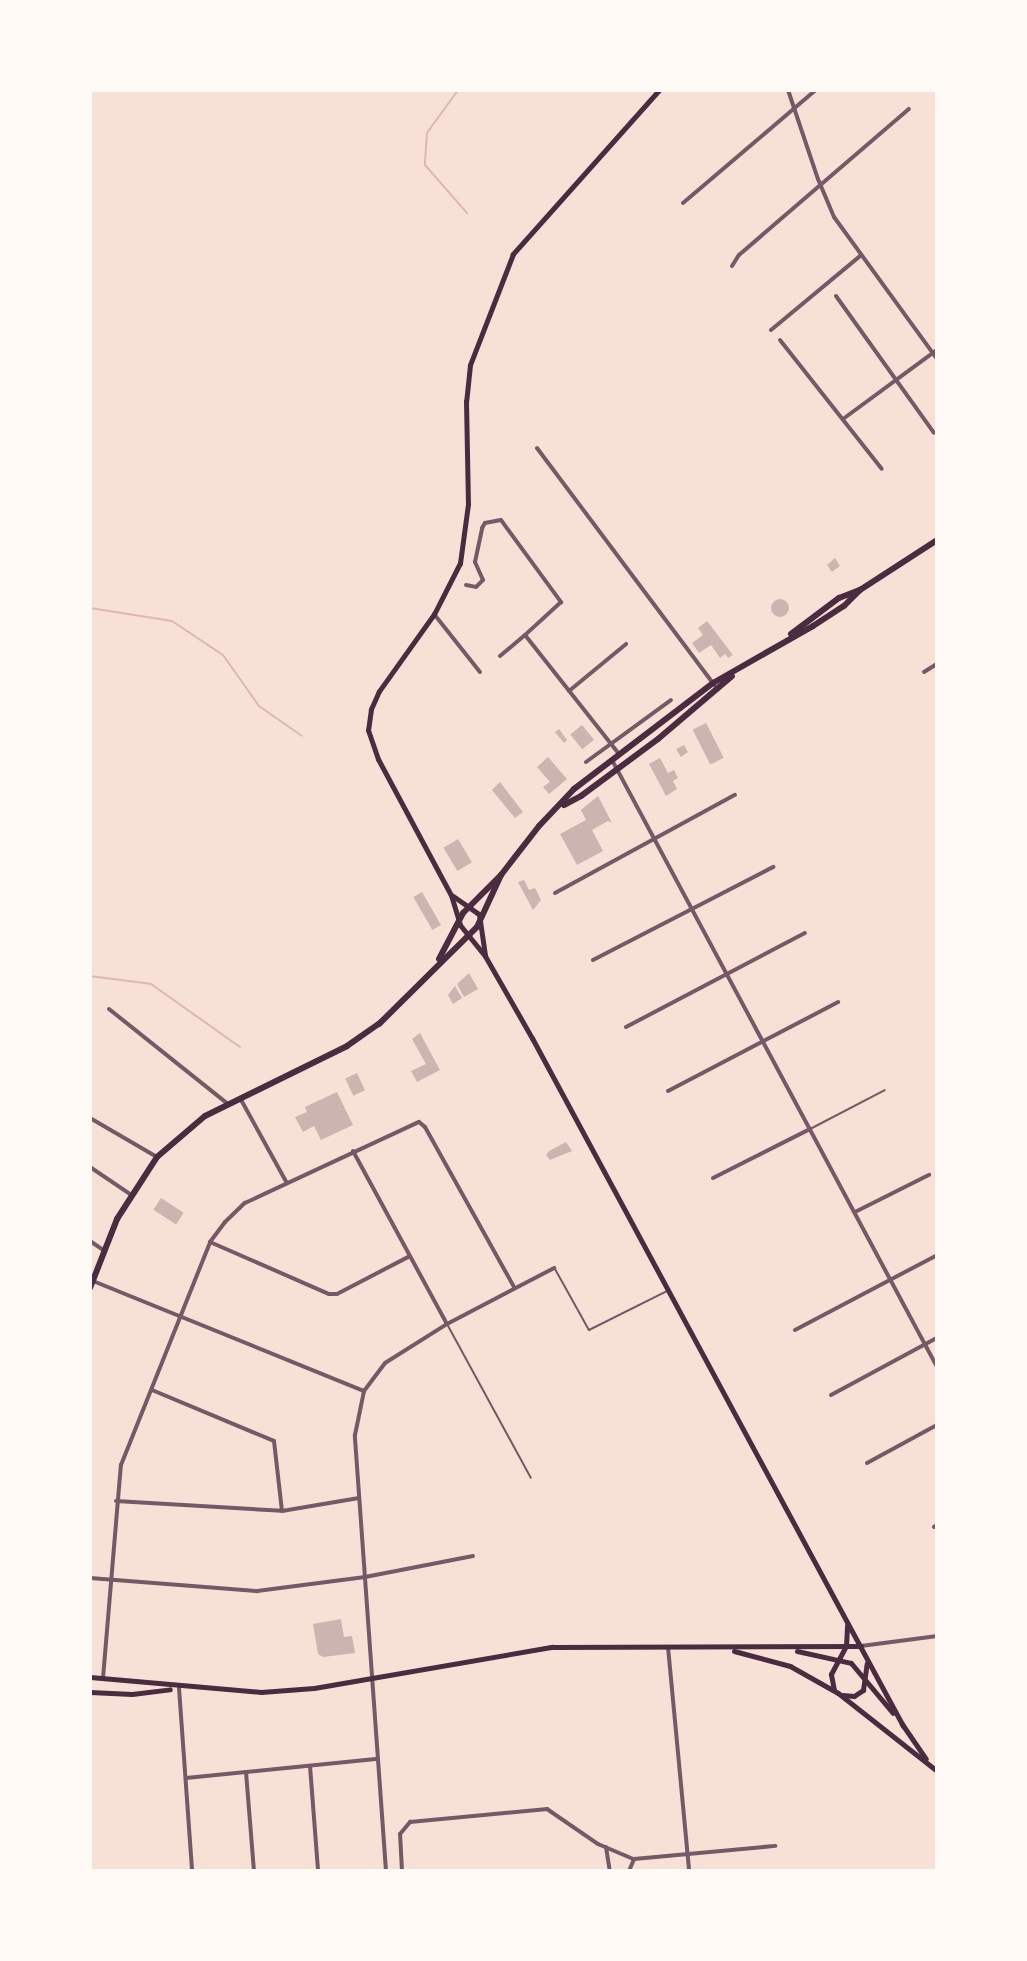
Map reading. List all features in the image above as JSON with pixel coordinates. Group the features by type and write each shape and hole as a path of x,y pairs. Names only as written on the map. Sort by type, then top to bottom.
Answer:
{"main road":[{"path":"659,90 513,254 470,365 466,401 468,504 465,546 454,580 434,614 379,691 371,709 368,730 378,759 451,895 459,920 485,956 903,1726"},
{"path":"438,963 469,905 501,875 539,826 574,789 713,683 813,626 844,606 860,590 937,540"},
{"path":"782,642 839,598 860,590"},
{"path":"808,619 813,626"},
{"path":"560,806 617,769 718,690 735,673"},
{"path":"92,1285 130,1194 157,1157 205,1116 347,1046 388,1015 469,935 481,920 501,875"},
{"path":"451,895 469,905 481,920 485,956"},
{"path":"846,1618 846,1646 830,1679 838,1693 854,1696 863,1690 867,1679 867,1660"},
{"path":"90,1677 179,1688 261,1692 372,1678 552,1647 725,1649 861,1646"},
{"path":"783,1648 840,1658 860,1669 931,1766"},
{"path":"725,1649 790,1666 838,1693 937,1771"},
{"path":"132,1680 138,1687 132,1694"},
{"path":"90,1692 132,1694 179,1688"}],"street":[{"path":"788,90 834,217 860,256 936,354 843,419"},
{"path":"683,203 816,90"},
{"path":"732,266 739,255 909,109"},
{"path":"771,330 860,256"},
{"path":"836,296 934,433"},
{"path":"780,340 882,469"},
{"path":"537,448 718,690"},
{"path":"466,585 476,587 483,580 475,562 482,528 485,523 501,520 560,596 560,607 500,656"},
{"path":"434,614 480,672"},
{"path":"525,635 620,754"},
{"path":"569,691 626,644"},
{"path":"924,672 937,664"},
{"path":"586,762 671,700"},
{"path":"612,760 937,1367"},
{"path":"555,893 735,795"},
{"path":"593,960 773,867"},
{"path":"626,1027 805,933"},
{"path":"668,1091 838,1002"},
{"path":"109,1009 228,1104"},
{"path":"240,1098 287,1183"},
{"path":"90,1118 157,1157"},
{"path":"103,1678 121,1465 210,1242 245,1203 419,1122 425,1127 514,1287"},
{"path":"713,1178 810,1129"},
{"path":"353,1151 447,1324"},
{"path":"91,1169 130,1194"},
{"path":"855,1212 929,1175"},
{"path":"90,1241 105,1251"},
{"path":"210,1242 329,1294 337,1294 410,1256"},
{"path":"795,1330 937,1255"},
{"path":"386,1871 355,1435 364,1391 385,1363 447,1324 554,1268"},
{"path":"92,1285 181,1317 364,1391"},
{"path":"831,1395 937,1338"},
{"path":"152,1390 274,1441 282,1511"},
{"path":"867,1463 937,1425"},
{"path":"116,1501 282,1511 359,1498"},
{"path":"90,1578 257,1591 365,1577 473,1556"},
{"path":"861,1646 937,1636"},
{"path":"867,1660 875,1646"},
{"path":"668,1647 689,1871"},
{"path":"179,1688 192,1871"},
{"path":"186,1778 378,1759"},
{"path":"310,1766 318,1871"},
{"path":"246,1772 254,1871"},
{"path":"402,1871 400,1834 404,1827 419,1820 547,1809 606,1847 634,1859 775,1846"},
{"path":"606,1847 610,1871"},
{"path":"629,1871 634,1859"}],"lane":[{"path":"810,1129 885,1090"},
{"path":"554,1268 589,1330 668,1290"},
{"path":"447,1324 531,1478"}],"building":[{"path":"835,558 840,566 832,572 827,565"},
{"path":"780,599 789,608 780,617 771,608"},
{"path":"707,621 733,655 728,658 725,654 720,658 711,645 699,653 692,643 703,635 698,628"},
{"path":"706,723 724,758 710,765 693,730"},
{"path":"582,725 594,740 582,749 570,734"},
{"path":"559,729 567,740 564,743 555,732"},
{"path":"684,745 688,752 681,757 676,749"},
{"path":"548,757 567,779 549,794 543,787 550,782 537,767"},
{"path":"660,758 668,773 674,770 678,778 673,781 677,789 666,796 649,764"},
{"path":"500,782 523,812 515,818 492,790"},
{"path":"598,796 612,823 608,821 592,830 603,851 577,865 560,834 586,820 581,810"},
{"path":"458,839 472,862 457,871 443,848"},
{"path":"524,880 529,890 535,888 541,900 533,910 518,882"},
{"path":"422,892 441,925 432,930 413,897"},
{"path":"469,973 478,989 464,997 457,984"},
{"path":"455,986 462,998 453,1004 448,995"},
{"path":"420,1033 440,1070 417,1082 411,1071 426,1064 412,1039"},
{"path":"357,1073 365,1090 353,1096 345,1078"},
{"path":"337,1092 353,1125 321,1140 314,1126 303,1132 295,1117 307,1112 305,1107"},
{"path":"566,1142 572,1151 550,1160 546,1155 549,1151"},
{"path":"161,1198 184,1213 176,1224 153,1210"},
{"path":"341,1619 344,1637 352,1636 355,1653 323,1657 318,1654 313,1624"}],"waterway":[{"path":"458,90 427,133 425,165 467,213"},
{"path":"90,608 172,621 223,655 259,706 302,736"},
{"path":"90,976 151,984 240,1047"}]}
